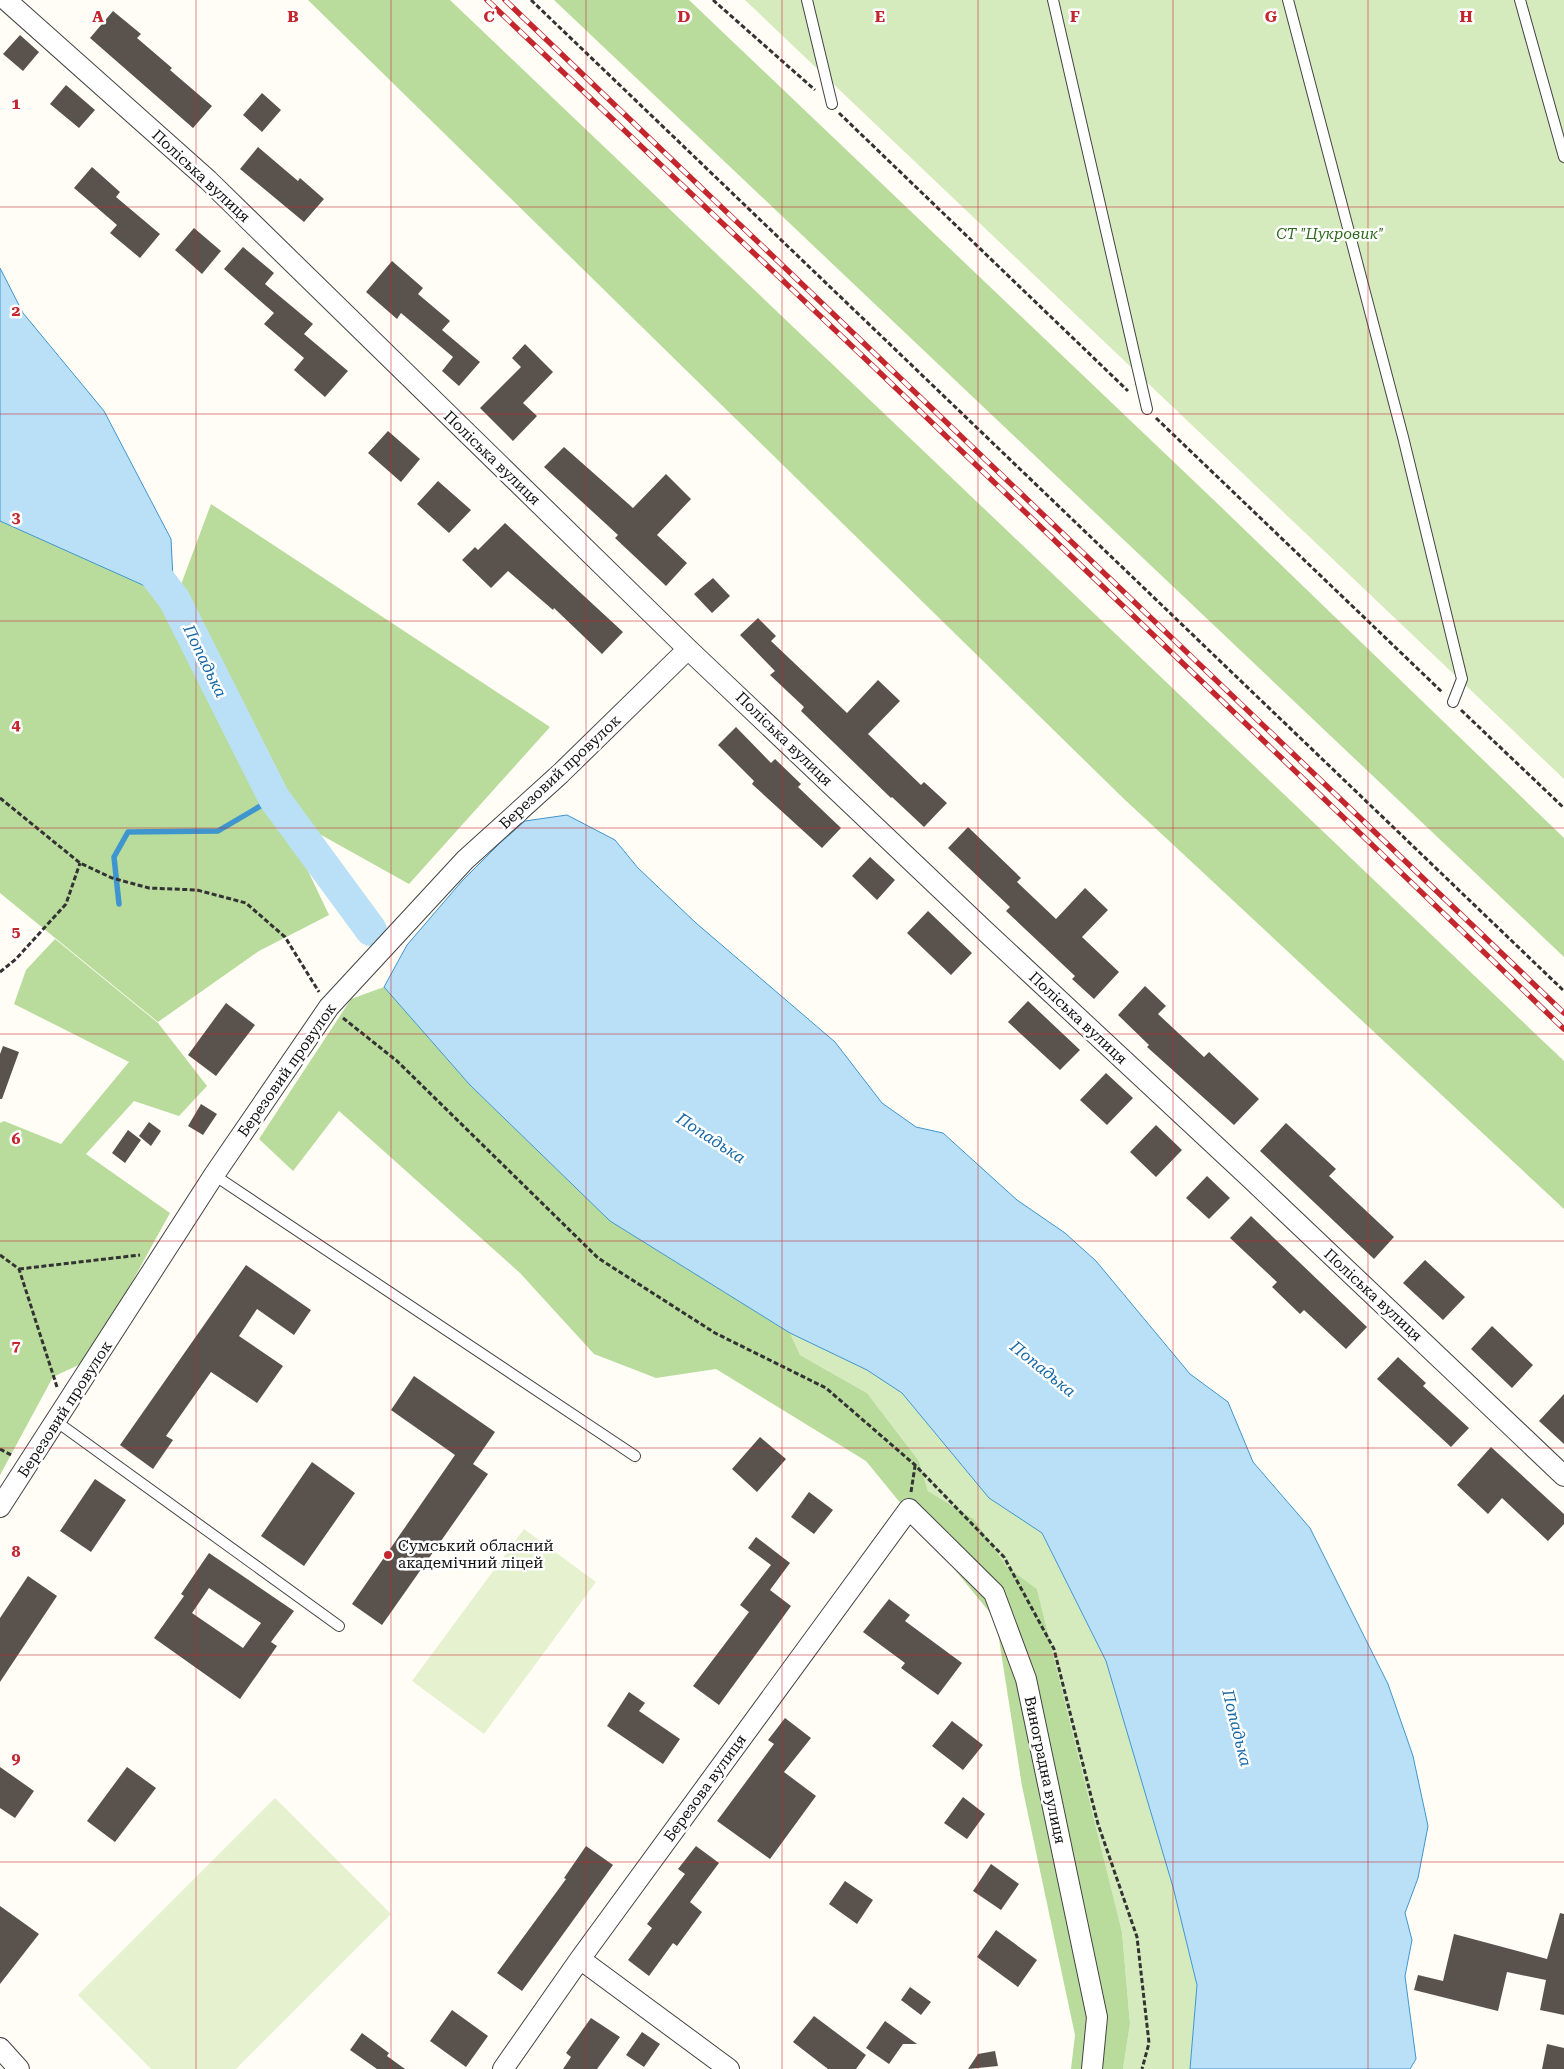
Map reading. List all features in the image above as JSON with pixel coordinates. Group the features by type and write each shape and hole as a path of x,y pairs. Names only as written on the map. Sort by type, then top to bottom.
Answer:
{"street":[{"name":"Поліська вулиця","path":"6,0 208,180 688,649 1564,1476"},
{"name":"Березовий провулок","path":"0,1507 61,1416 214,1175 329,1007 465,860 560,774 688,649"},
{"name":"Березова вулиця","path":"503,2069 580,1959 909,1509"},
{"name":"Виноградна вулиця","path":"909,1509 994,1594 1026,1678 1097,2017 1092,2069"},
{"path":"580,1959 729,2069"},
{"path":"0,2048 19,2069"}],"lane":[{"path":"808,0 832,104"},
{"path":"1053,0 1147,409"},
{"path":"1288,0 1403,437 1460,669 1462,679 1453,702"},
{"path":"1520,0 1564,157"},
{"path":"214,1175 634,1456"},
{"path":"61,1416 340,1626"}],"path":[{"path":"531,0 1564,991"},
{"path":"713,0 832,104 843,118 1564,808"},
{"path":"0,799 80,863 112,878 149,888 197,890 246,903 285,937 329,1007 396,1061 598,1258 715,1333 826,1388 915,1465 1004,1557 1054,1649 1098,1824 1137,1937 1149,2043 1142,2069"},
{"path":"0,972 16,959 66,904 80,863"},
{"path":"19,1269 165,1252"},
{"path":"0,1255 19,1269 61,1416"},
{"path":"909,1509 915,1465"}],"green space":[{"path":"308,0 450,0 1564,1061 1564,1209 1123,798"},
{"path":"554,0 689,0 1220,506 1564,838 1564,957"},
{"name":"СТ \"Цукровик\"","path":"745,0 1564,0 1564,779"},
{"path":"211,504 550,727 409,884 280,812 329,915 259,951 158,1022 0,893 0,520 176,598"},
{"path":"55,939 158,1023 207,1086 179,1116 134,1101 86,1154 170,1213 89,1360 53,1377 0,1475 0,1123 4,1121 61,1144 129,1062 14,1004 26,970"},
{"path":"384,987 470,1085 610,1221 790,1333 800,1355 867,1393 919,1461 928,1491 974,1519 1007,1567 1037,1589 1122,1932 1130,2024 1123,2069 1071,2069 1075,2035 1022,1786 996,1620 866,1461 716,1369 656,1378 594,1354 520,1273 339,1111 293,1171 259,1139 351,999"},
{"path":"790,1333 867,1370 902,1393 989,1498 1042,1533 1106,1661 1173,1887 1197,1985 1190,2069 1123,2069 1130,2024 1122,1932 1037,1589 1007,1567 974,1519 928,1491 919,1461 867,1393 800,1355"},
{"path":"524,1529 596,1582 484,1734 412,1681"},
{"path":"275,1798 391,1914 236,2069 151,2069 78,1995"}],"water":[{"path":"0,268 23,313 104,411 171,539 174,599 0,521"},
{"path":"567,815 615,840 638,868 696,923 835,1042 882,1103 916,1127 943,1133 1017,1200 1065,1233 1096,1261 1190,1374 1228,1402 1253,1462 1310,1528 1388,1684 1413,1756 1428,1826 1418,1878 1405,1913 1412,1940 1405,1976 1416,2059 1410,2069 1190,2069 1197,1985 1173,1887 1106,1661 1042,1533 989,1498 902,1393 867,1370 790,1333 610,1221 470,1085 384,987 407,945 462,881 500,843 525,821"}],"building":[{"path":"113,11 141,34 137,38 172,68 170,70 212,106 193,128 90,38"},
{"path":"20,35 39,52 23,71 3,54"},
{"path":"66,85 95,110 79,128 50,104"},
{"path":"262,93 281,110 262,132 243,115"},
{"path":"258,147 298,181 300,178 324,199 304,222 240,169"},
{"path":"92,167 120,192 116,197 160,234 140,258 110,233 117,225 74,188"},
{"path":"194,228 221,251 202,274 175,250"},
{"path":"243,247 274,273 265,284 313,324 304,334 348,371 325,397 294,370 304,358 264,324 274,313 224,269"},
{"path":"392,261 423,288 418,294 450,321 442,330 480,362 459,386 442,371 453,357 401,313 397,319 366,292"},
{"path":"525,344 553,372 523,403 537,416 513,441 480,408 521,367 512,358"},
{"path":"388,431 420,459 401,482 368,453"},
{"path":"564,447 633,508 666,474 691,499 657,535 687,563 666,586 615,538 618,535 544,467"},
{"path":"438,481 471,510 449,533 417,504"},
{"path":"505,523 623,632 602,654 554,608 553,610 508,571 491,588 462,560 475,547 478,550"},
{"path":"713,578 730,596 712,613 694,594"},
{"path":"758,618 776,636 771,641 847,713 878,680 900,701 868,734 921,785 924,782 947,803 924,827 891,798 801,711 804,707 770,675 775,671 740,635"},
{"path":"736,727 771,763 775,759 801,784 798,787 841,828 822,848 752,784 754,781 718,745"},
{"path":"968,827 1021,878 1017,882 1056,919 1085,888 1108,910 1082,937 1119,972 1094,999 1072,979 1075,976 1006,911 1010,907 948,848"},
{"path":"870,857 895,880 877,900 852,876"},
{"path":"928,911 972,953 951,975 907,933"},
{"path":"1145,986 1166,1006 1158,1014 1204,1057 1209,1052 1259,1099 1234,1125 1147,1047 1149,1045 1118,1015"},
{"path":"1028,1001 1080,1050 1060,1070 1008,1022"},
{"path":"226,1003 255,1025 216,1076 188,1055"},
{"path":"3,1046 19,1052 2,1099 0,1099 0,1054"},
{"path":"1106,1073 1133,1098 1107,1125 1080,1100"},
{"path":"201,1104 217,1114 203,1135 188,1126"},
{"path":"149,1122 161,1131 151,1146 139,1136"},
{"path":"1286,1123 1336,1169 1329,1176 1394,1237 1374,1259 1260,1151"},
{"path":"1156,1125 1182,1150 1156,1177 1130,1152"},
{"path":"128,1130 141,1140 125,1163 112,1153"},
{"path":"1207,1176 1230,1198 1209,1219 1186,1198"},
{"path":"1251,1216 1367,1327 1346,1349 1304,1310 1300,1314 1272,1287 1277,1282 1230,1238"},
{"path":"1425,1260 1465,1297 1443,1320 1403,1283"},
{"path":"246,1265 311,1310 294,1335 257,1309 239,1336 283,1366 257,1403 211,1372 166,1436 173,1440 153,1469 120,1445"},
{"path":"1492,1326 1533,1365 1512,1388 1471,1349"},
{"path":"1398,1357 1426,1383 1423,1386 1469,1428 1451,1447 1377,1379"},
{"path":"414,1376 495,1432 473,1464 488,1474 382,1625 352,1604 455,1455 391,1410"},
{"path":"1564,1394 1564,1444 1539,1421"},
{"path":"760,1437 786,1459 757,1492 732,1469"},
{"path":"1491,1447 1564,1514 1564,1524 1548,1541 1502,1498 1488,1514 1457,1485"},
{"path":"312,1462 355,1493 304,1566 261,1536"},
{"path":"95,1479 126,1500 91,1552 60,1531"},
{"path":"809,1492 833,1510 814,1534 791,1517"},
{"path":"756,1537 790,1563 770,1590 791,1606 719,1705 693,1686 749,1612 740,1605 771,1565 748,1548"},
{"path":"209,1553 294,1611 271,1642 277,1646 240,1699 154,1638 184,1596 181,1594","holes":["209,1588 261,1623 243,1648 192,1613"]},
{"path":"28,1576 57,1596 0,1682 0,1618"},
{"path":"889,1599 910,1615 905,1621 962,1663 938,1695 901,1668 905,1663 863,1632"},
{"path":"629,1692 645,1703 639,1711 680,1739 663,1764 607,1726"},
{"path":"785,1718 811,1738 784,1772 816,1796 770,1859 717,1821 774,1744 768,1740"},
{"path":"952,1721 983,1745 963,1770 932,1746"},
{"path":"0,1767 34,1791 15,1818 0,1808"},
{"path":"127,1767 156,1788 115,1842 87,1821"},
{"path":"963,1797 985,1814 967,1839 944,1823"},
{"path":"586,1846 613,1865 522,1991 497,1973 566,1879 564,1878"},
{"path":"696,1846 719,1863 690,1902 702,1912 677,1946 673,1943 649,1976 628,1960 652,1928 647,1924 685,1874 678,1869"},
{"path":"991,1864 1019,1884 1001,1910 973,1891"},
{"path":"845,1881 873,1900 857,1924 829,1904"},
{"path":"0,1906 39,1934 0,1984"},
{"path":"1560,1913 1564,1914 1564,2015 1540,2010 1546,1980 1507,1972 1498,2011 1414,1990 1418,1975 1443,1981 1454,1934 1547,1959"},
{"path":"996,1930 1037,1960 1018,1987 977,1957"},
{"path":"910,1987 931,2002 921,2015 901,2000"},
{"path":"452,2010 488,2036 466,2067 430,2041"},
{"path":"814,2016 866,2055 856,2069 828,2069 793,2042"},
{"path":"591,2018 620,2037 597,2069 563,2069 571,2057 566,2053"},
{"path":"885,2021 917,2044 903,2044 889,2064 866,2048"},
{"path":"642,2032 660,2044 644,2067 626,2055"},
{"path":"362,2033 389,2053 387,2056 405,2069 377,2069 350,2050"},
{"path":"1547,2044 1564,2048 1564,2069 1542,2069"},
{"path":"995,2051 998,2066 968,2069 978,2054"}],"waterway":[{"name":"Попадька","path":"147,564 174,599 274,798 371,930"},
{"path":"119,904 114,857 128,832 218,831 274,798"}],"railway":[{"path":"487,0 875,368 1564,1029"},
{"path":"505,0 1564,1013"}],"place":[{"name":"Сумський обласний академічний ліцей","path":"388,1555"}]}
